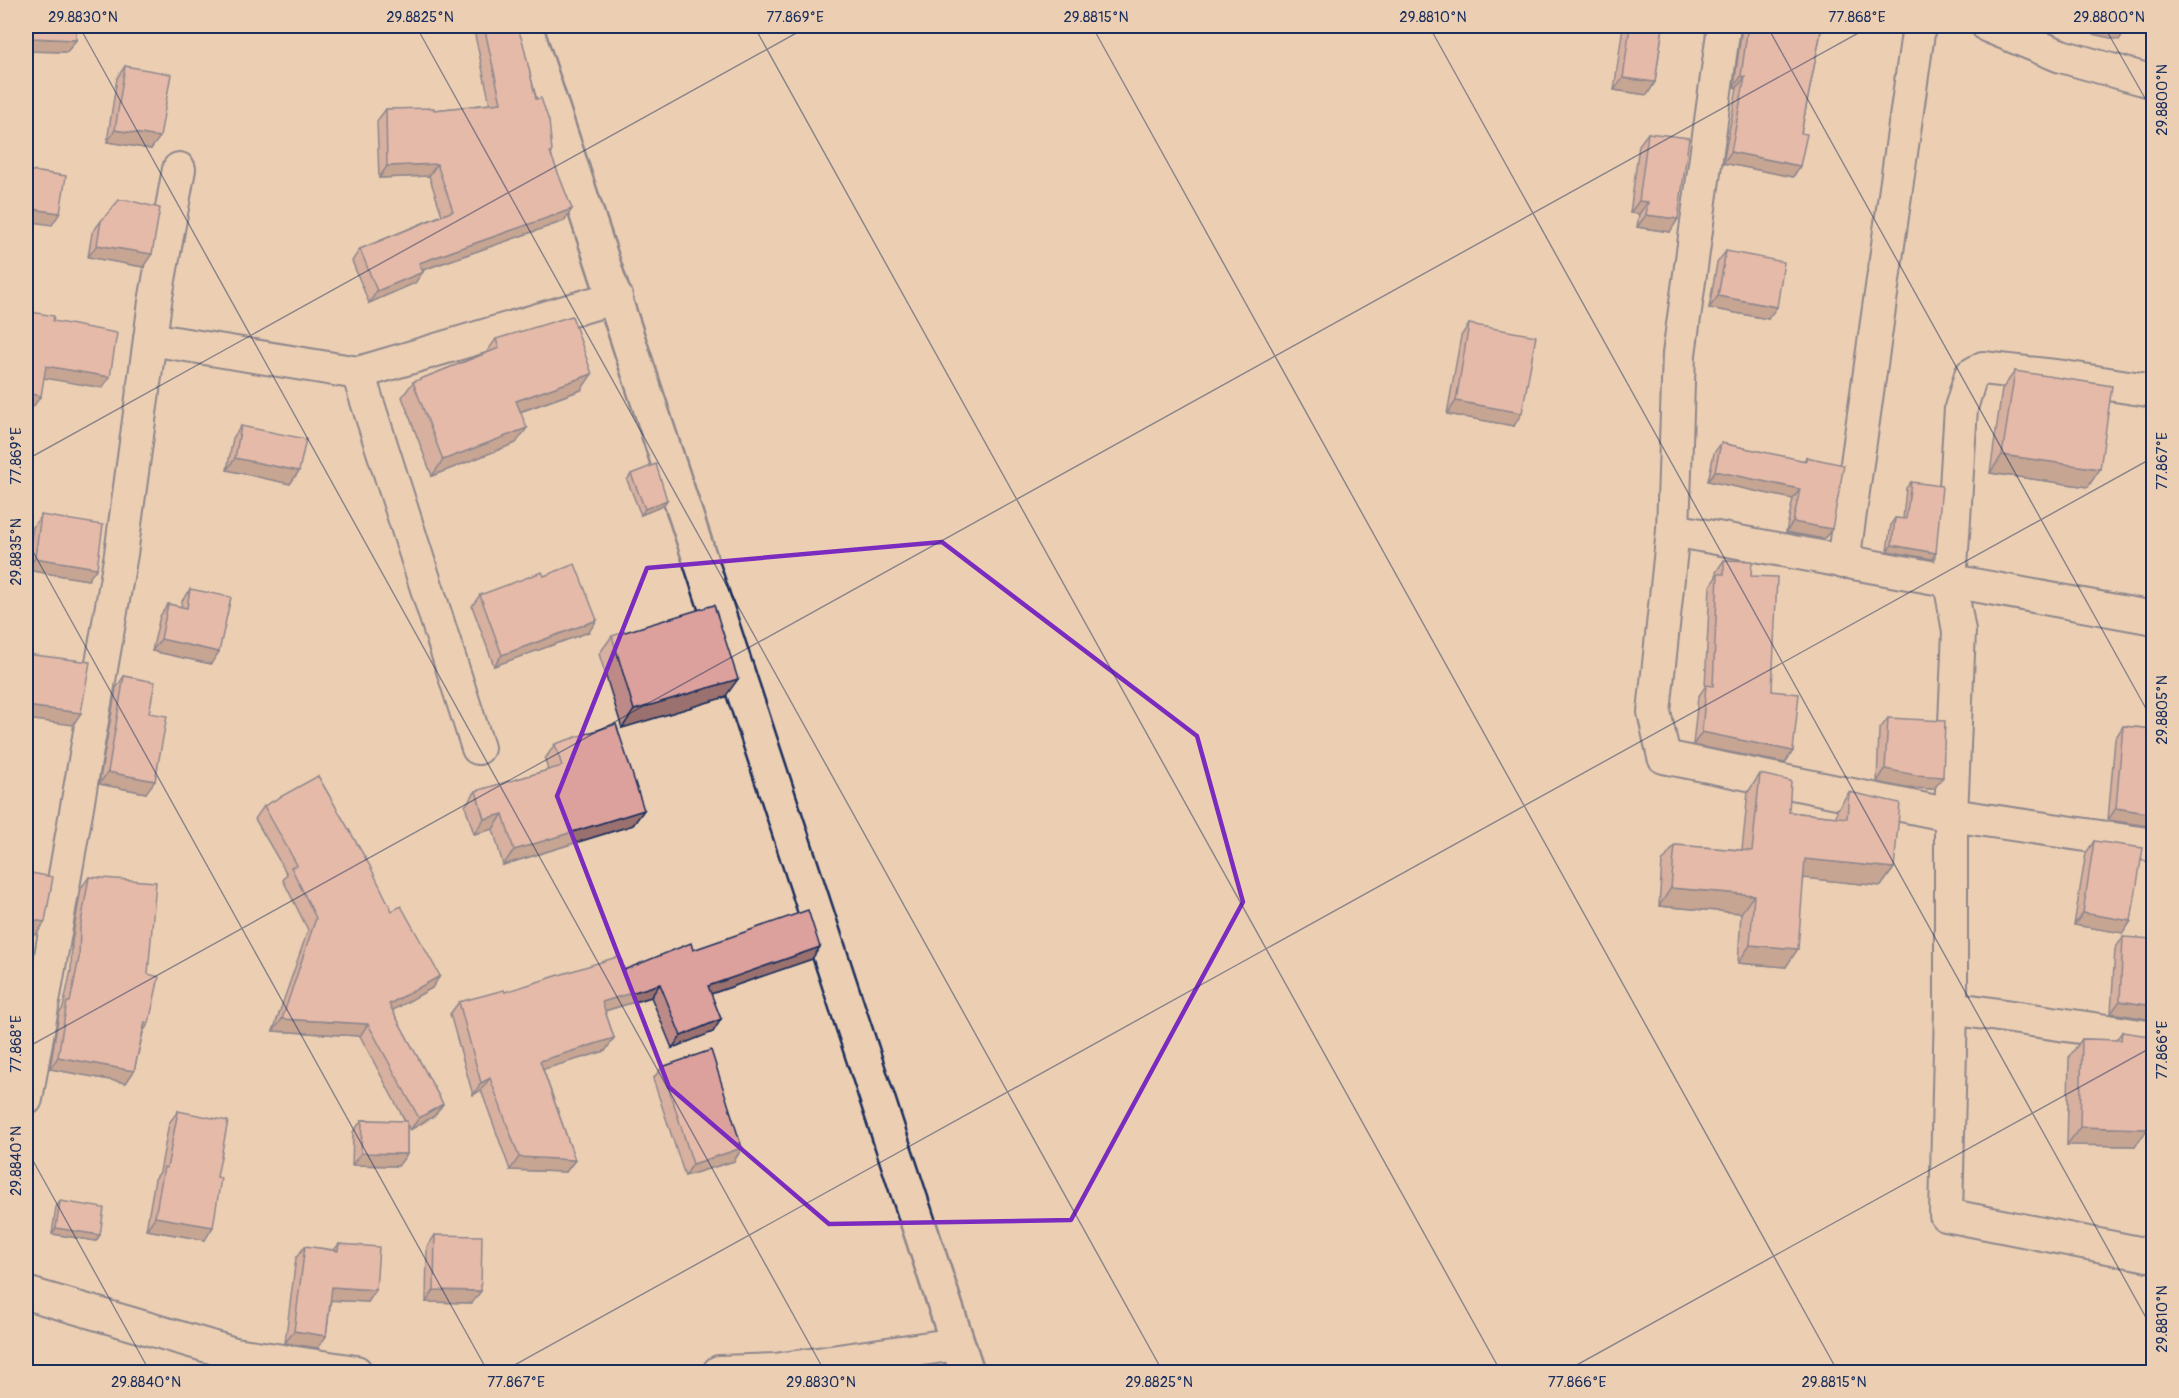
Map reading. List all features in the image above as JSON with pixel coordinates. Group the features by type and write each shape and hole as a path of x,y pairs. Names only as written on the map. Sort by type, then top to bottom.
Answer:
{"street":[{"path":"525,26 616,297 962,1358 719,1372"},
{"path":"1724,26 1679,354 1673,530 1654,711 1664,757 1951,815 2154,845"},
{"path":"1843,562 1919,26"},
{"path":"1988,26 2061,57 2154,82"},
{"path":"26,1099 121,554 150,339 179,169"},
{"path":"150,339 358,373 616,297"},
{"path":"2154,391 1983,368 1971,375 1961,408 1950,582 1959,631 1951,815 1951,1008 1946,1215 2154,1256"},
{"path":"358,373 478,748"},
{"path":"1673,530 2154,618"},
{"path":"1951,1008 2154,1038"},
{"path":"26,1293 235,1354 356,1372"}],"highlighted area":[{"path":"942,542 1197,736 1243,902 1071,1220 829,1224 669,1087 557,796 647,568"}],"building":[{"path":"32,26 76,26 76,40 32,38"},
{"path":"484,26 517,26 536,99 541,98 549,121 552,151 550,152 572,209 419,263 423,272 377,291 360,249 453,211 437,164 387,166 386,109 434,108 434,110 501,103"},
{"path":"1630,26 1663,26 1655,82 1623,78"},
{"path":"1748,26 1822,26 1801,133 1807,134 1800,166 1731,152 1745,77 1741,76"},
{"path":"125,66 171,74 160,137 115,130"},
{"path":"1648,133 1689,138 1678,219 1646,215 1648,202 1639,201"},
{"path":"26,170 66,176 60,213 26,208"},
{"path":"119,200 160,208 152,254 97,245 101,221"},
{"path":"1726,251 1784,262 1777,307 1718,296"},
{"path":"26,311 54,316 53,321 117,333 110,377 46,366 41,396 26,393"},
{"path":"572,316 592,374 516,401 527,428 443,460 413,382 499,348 496,339"},
{"path":"1469,324 1536,336 1522,413 1456,401"},
{"path":"2015,371 2112,386 2100,469 2002,455"},
{"path":"241,426 306,439 299,471 235,458"},
{"path":"1721,443 1806,461 1806,457 1844,465 1832,529 1793,522 1800,489 1715,471"},
{"path":"656,464 667,500 645,509 631,474"},
{"path":"1911,482 1942,486 1936,553 1892,545 1895,518 1906,519"},
{"path":"41,515 103,525 97,568 35,558"},
{"path":"1724,560 1752,561 1751,576 1777,577 1772,691 1799,694 1793,751 1702,732 1706,685 1713,686 1718,574 1724,574"},
{"path":"575,564 597,620 502,655 480,595 542,572 544,576"},
{"path":"190,589 231,597 219,652 161,639 168,604 187,608"},
{"path":"714,605 738,679 634,710 612,636"},
{"path":"26,654 90,662 81,713 26,706"},
{"path":"124,676 155,682 149,713 167,716 155,781 108,772"},
{"path":"1888,718 1945,721 1943,777 1915,775 1885,769"},
{"path":"616,724 644,810 514,850 503,814 484,819 476,791 562,766 555,744"},
{"path":"2123,726 2154,729 2154,814 2116,808"},
{"path":"1760,774 1791,781 1789,812 1847,818 1849,792 1900,803 1894,868 1805,859 1798,949 1750,945 1754,895 1671,888 1675,845 1752,851"},
{"path":"318,776 370,866 392,911 401,906 440,976 389,1004 443,1104 419,1118 368,1024 282,1019 316,918 291,867 297,865 264,806"},
{"path":"2094,841 2143,848 2131,921 2083,913"},
{"path":"26,872 53,877 45,922 26,919"},
{"path":"89,877 156,882 148,974 159,977 149,1023 145,1022 134,1071 58,1057 67,1002 70,1002 79,958 80,929"},
{"path":"808,910 820,947 708,986 721,1019 681,1036 660,984 602,1002 614,1038 540,1061 575,1160 519,1157 490,1078 481,1083 459,1002 504,990 505,992 620,956 624,970 691,943 693,950"},
{"path":"2123,937 2154,939 2154,1006 2120,1001"},
{"path":"26,994 32,995 26,1034"},
{"path":"2122,1032 2149,1036 2148,1129 2080,1127 2082,1039 2121,1040"},
{"path":"711,1050 742,1148 693,1164 662,1067"},
{"path":"178,1111 228,1121 217,1177 221,1178 213,1227 155,1217 164,1167 167,1168"},
{"path":"362,1120 407,1121 407,1154 361,1153"},
{"path":"60,1201 104,1208 100,1235 56,1228"},
{"path":"435,1235 482,1236 481,1291 434,1290"},
{"path":"339,1244 379,1247 376,1290 332,1287 326,1336 294,1331 305,1246 338,1251"}]}
